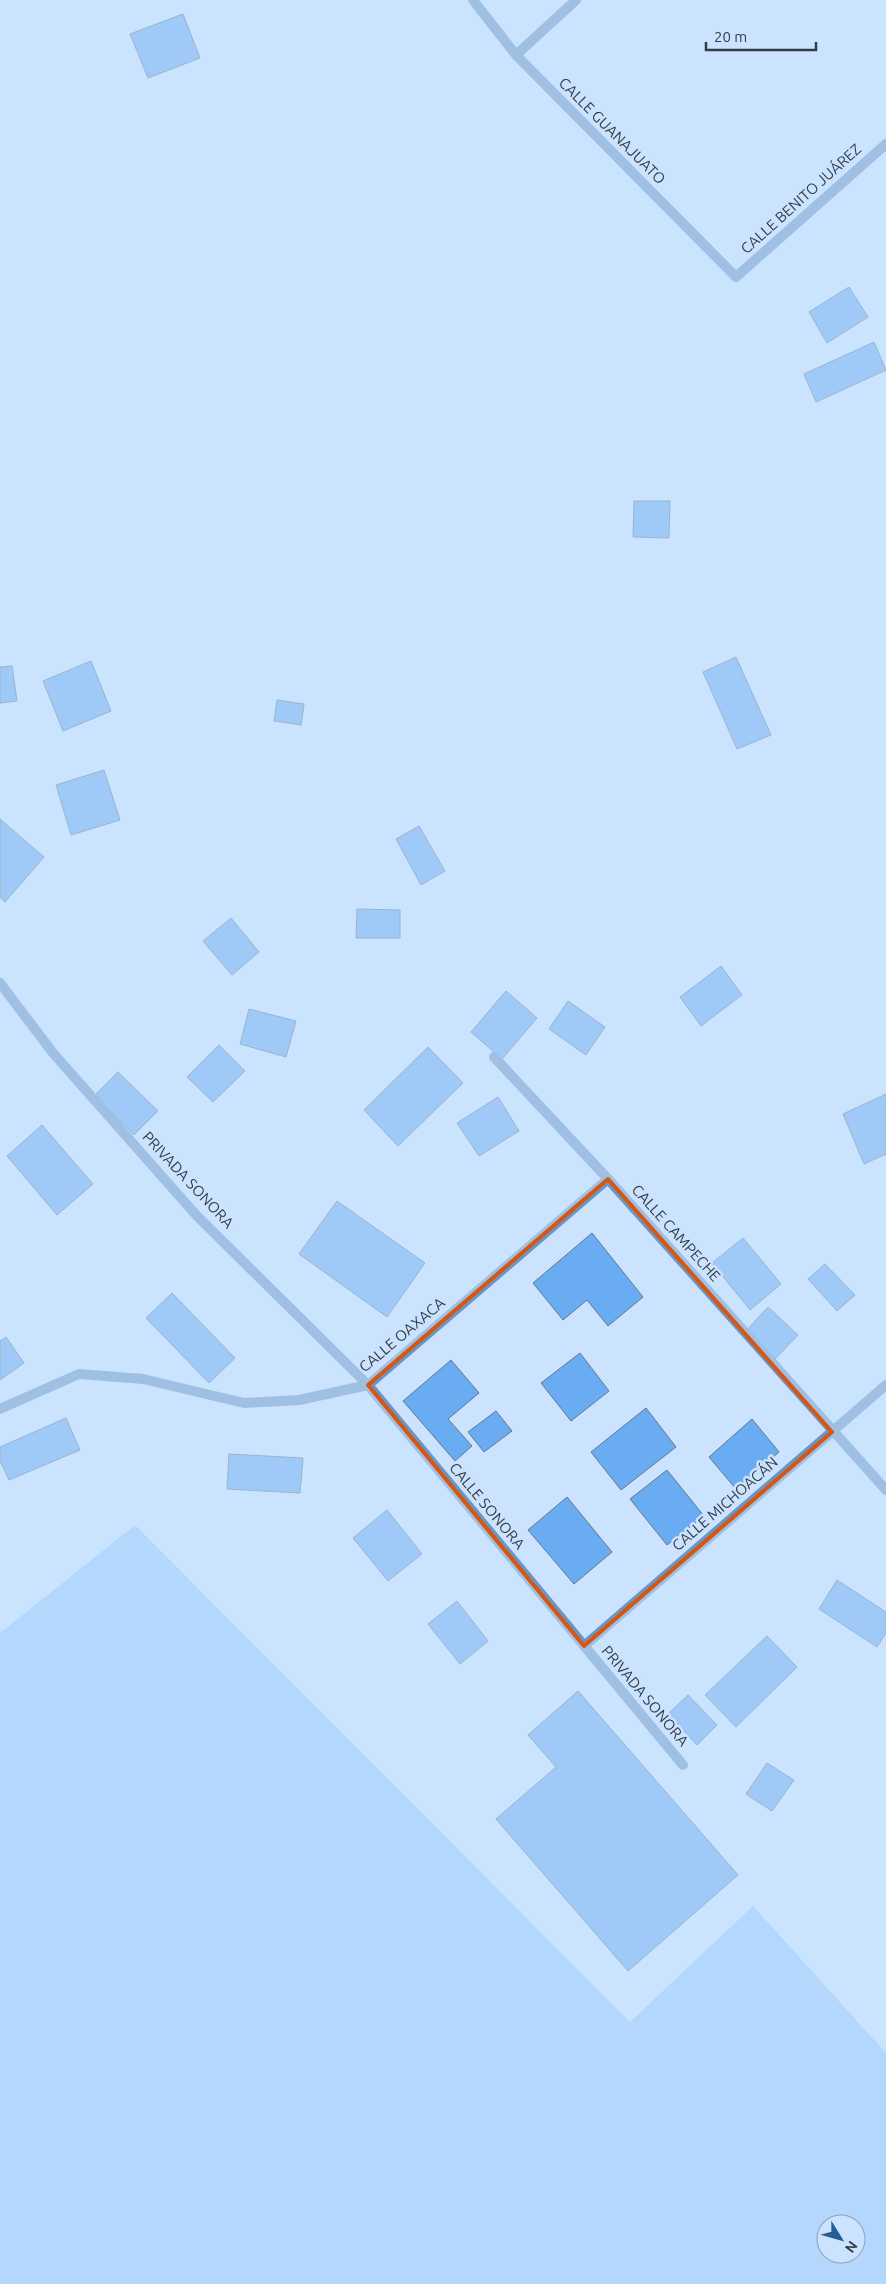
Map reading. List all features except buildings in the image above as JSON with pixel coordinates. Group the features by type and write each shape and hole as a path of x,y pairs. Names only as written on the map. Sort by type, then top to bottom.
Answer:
{"street":[{"name":"CALLE GUANAJUATO","path":"473,0 516,55 736,277"},
{"path":"516,55 576,0"},
{"name":"CALLE BENITO JUÁREZ","path":"736,277 886,144"},
{"name":"PRIVADA SONORA","path":"0,983 53,1053 197,1216 368,1385"},
{"name":"CALLE CAMPECHE","path":"494,1057 608,1179 832,1432 886,1490"},
{"name":"CALLE OAXACA","path":"0,1409 79,1374 143,1379 244,1403 299,1400 368,1385 608,1179"},
{"name":"CALLE SONORA","path":"368,1385 584,1646"},
{"name":"CALLE MICHOACÁN","path":"584,1646 886,1385"},
{"name":"PRIVADA SONORA","path":"584,1646 683,1765"}],"highlighted area":[{"path":"608,1179 832,1432 584,1646 368,1385"}],"shaded area":[{"path":"135,1525 630,2022 753,1906 886,2053 886,2284 0,2284 0,1633"}]}
